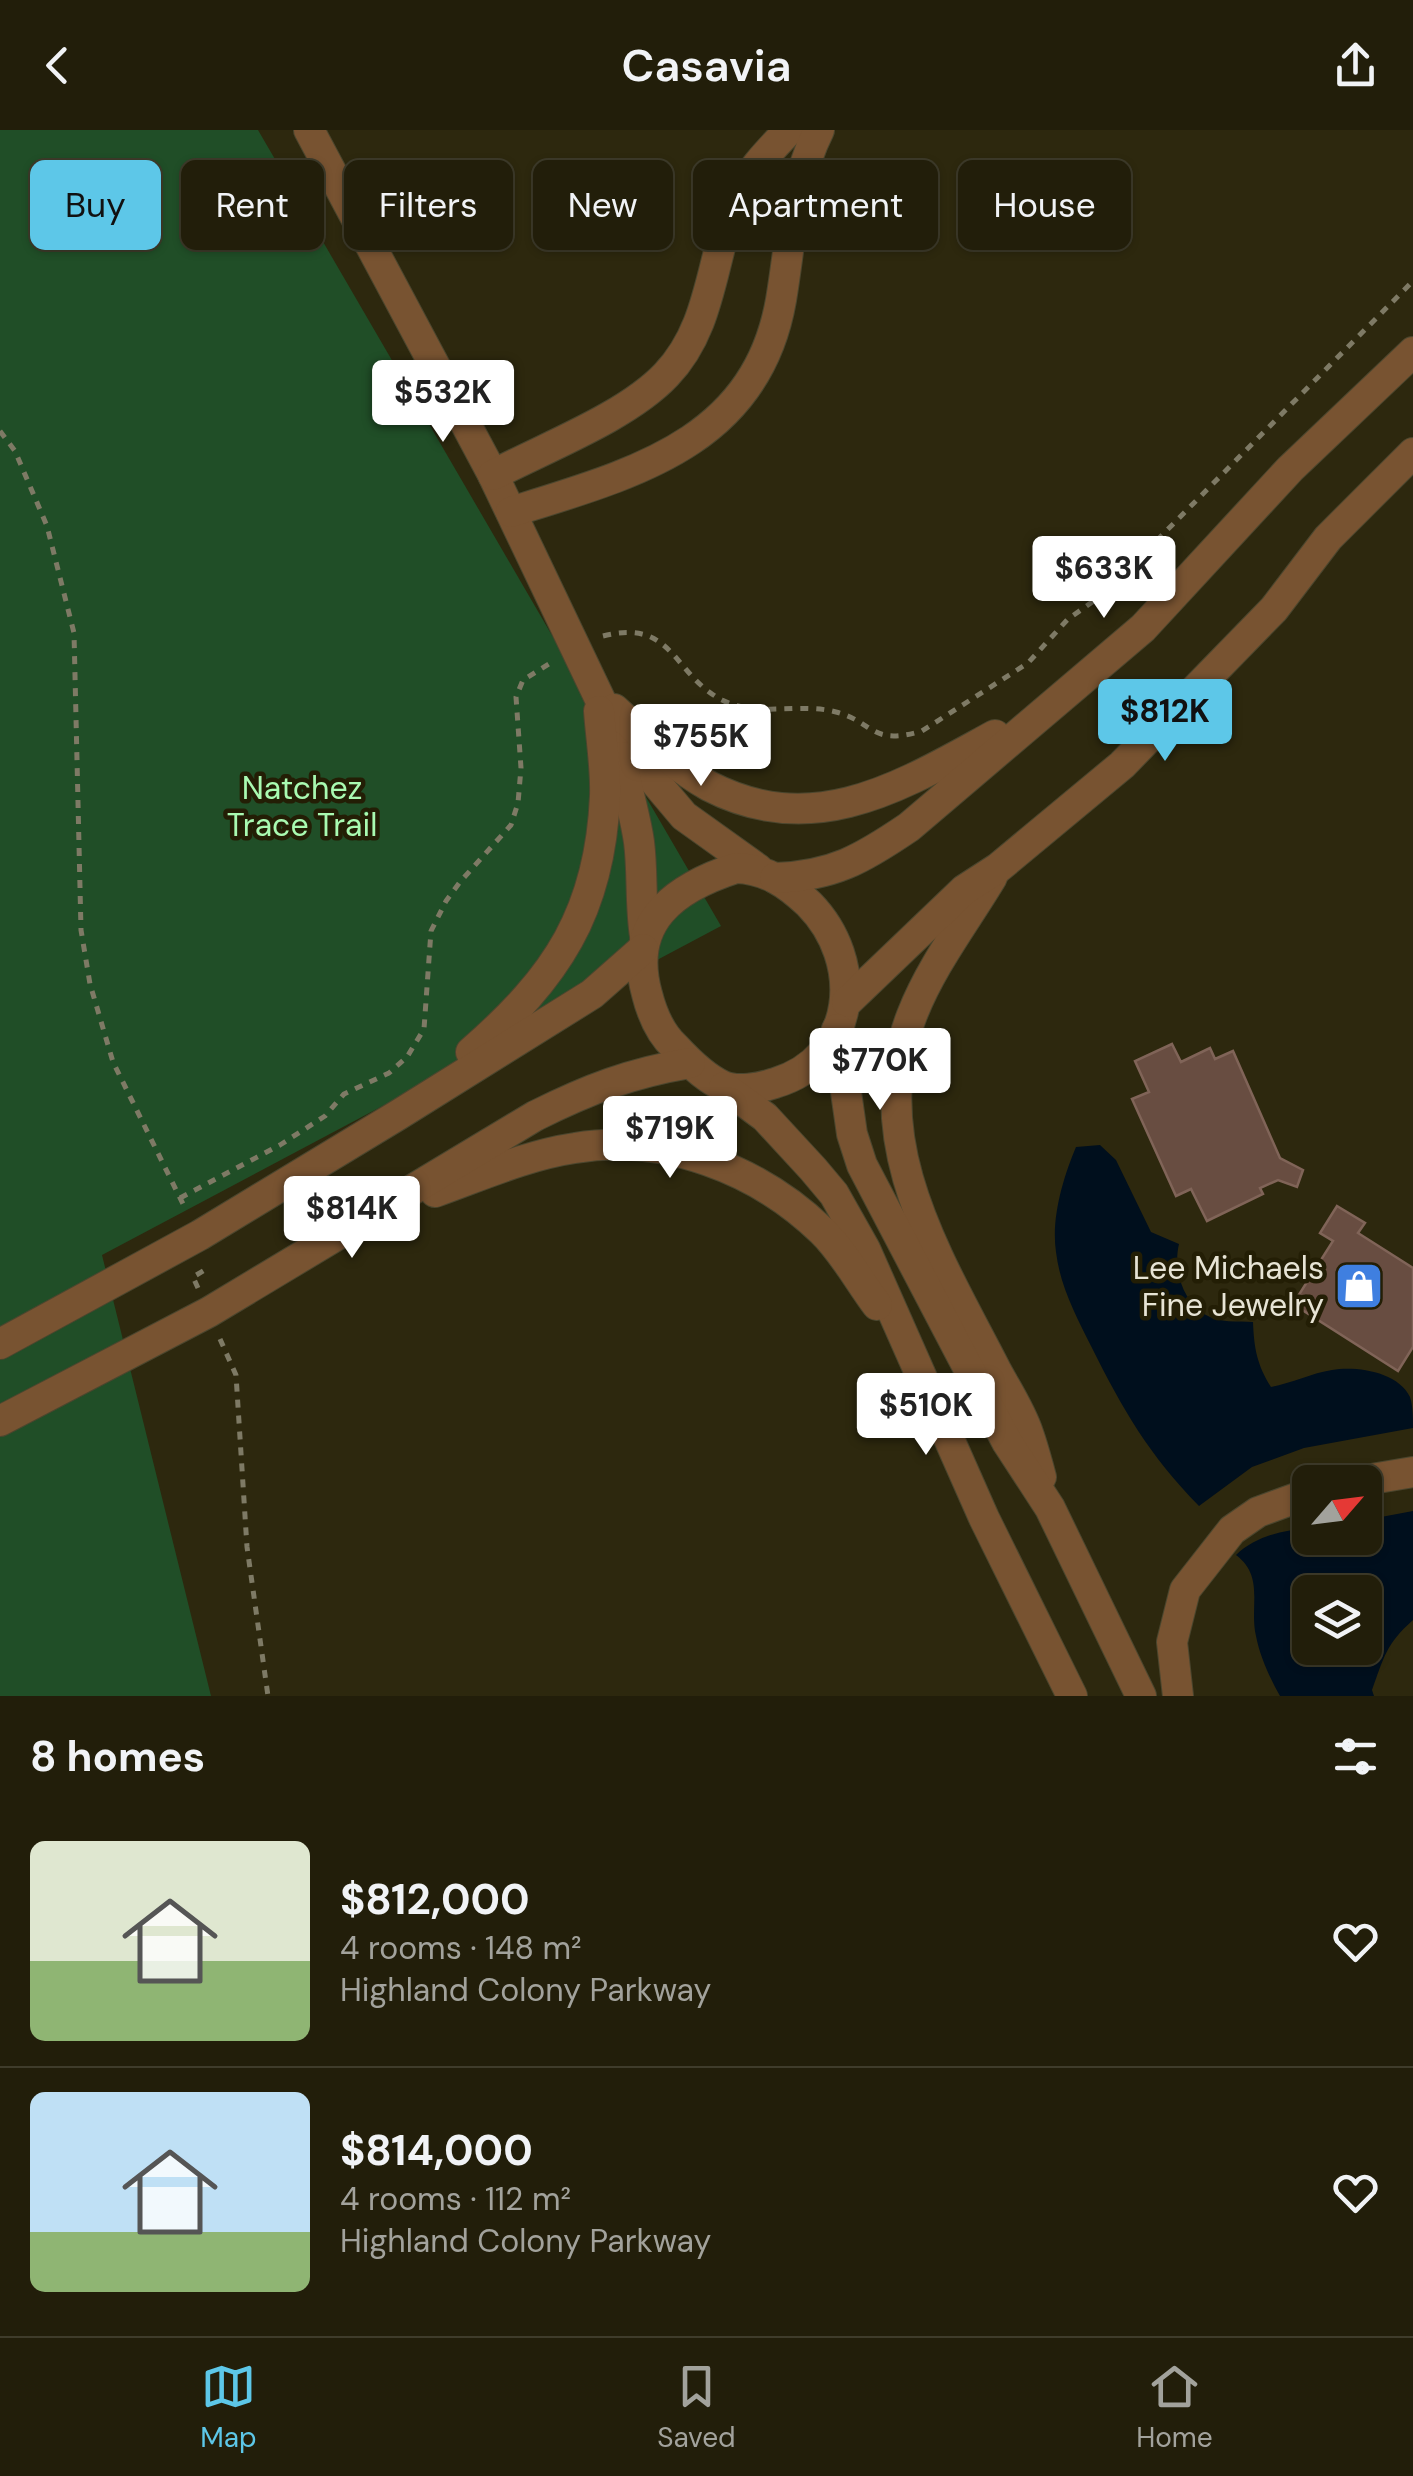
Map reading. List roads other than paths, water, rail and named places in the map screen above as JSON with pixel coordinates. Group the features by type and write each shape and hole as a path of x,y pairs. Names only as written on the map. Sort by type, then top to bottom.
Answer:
{"street":[{"path":"309,130 493,476 620,739 684,816 766,873 823,919 838,945 852,1134 862,1165 1007,1442 1050,1508 1141,1696"},
{"path":"493,476 636,400 667,374 690,342 707,304 737,196 762,159 789,130"},
{"path":"511,512 644,468 682,446 738,398 760,368 776,328 794,204 806,155 819,130"},
{"path":"0,1344 200,1236 592,994 644,942 663,907 681,890 736,868 812,876 874,851 909,826 1143,628 1290,469 1413,352"},
{"path":"724,1087 759,1088 797,1076 820,1056 842,1015 964,890 998,868 1122,765 1274,609 1328,538 1413,453"},
{"path":"598,693 673,762 708,785 743,801 808,809 846,806 902,786 1050,704"},
{"path":"398,1115 515,1014 536,991 570,938 588,899 599,850 605,793 598,693"},
{"path":"620,739 626,791 638,841 644,982 652,1011 665,1038 690,1063 765,1117 834,1194 865,1248 984,1518 1072,1696"},
{"path":"998,868 930,976 910,1018 898,1068 896,1124 907,1182 926,1234 1028,1430 1050,1508"},
{"path":"0,1422 210,1312 589,1088 637,1072 690,1063"},
{"path":"367,1217 513,1164 574,1148 620,1144 673,1151 719,1164 774,1192 824,1232 916,1359"},
{"path":"1382,1477 1411,1472"},
{"path":"1178,1696 1172,1642 1185,1590 1232,1530 1258,1512 1292,1500"}],"water":[{"path":"1100,1145 1116,1160 1151,1232 1179,1244 1179,1274 1191,1302 1211,1318 1253,1322 1257,1356 1271,1387 1332,1370 1353,1369 1387,1376 1410,1397 1413,1428 1304,1448 1252,1467 1199,1506 1151,1450 1126,1411 1061,1277 1055,1239 1063,1185 1076,1147"},
{"path":"1413,1511 1413,1620 1397,1636 1382,1665 1382,1575 1292,1575 1292,1665 1382,1665 1372,1690 1374,1696 1280,1696 1258,1644 1253,1582 1236,1555 1280,1532 1292,1530 1292,1555 1382,1555 1382,1517"}],"place":[{"name":"Lee Michaels Fine Jewelry","path":"1359,1286"}],"park label":[{"name":"Natchez Trace Trail","path":"302,806"}]}
